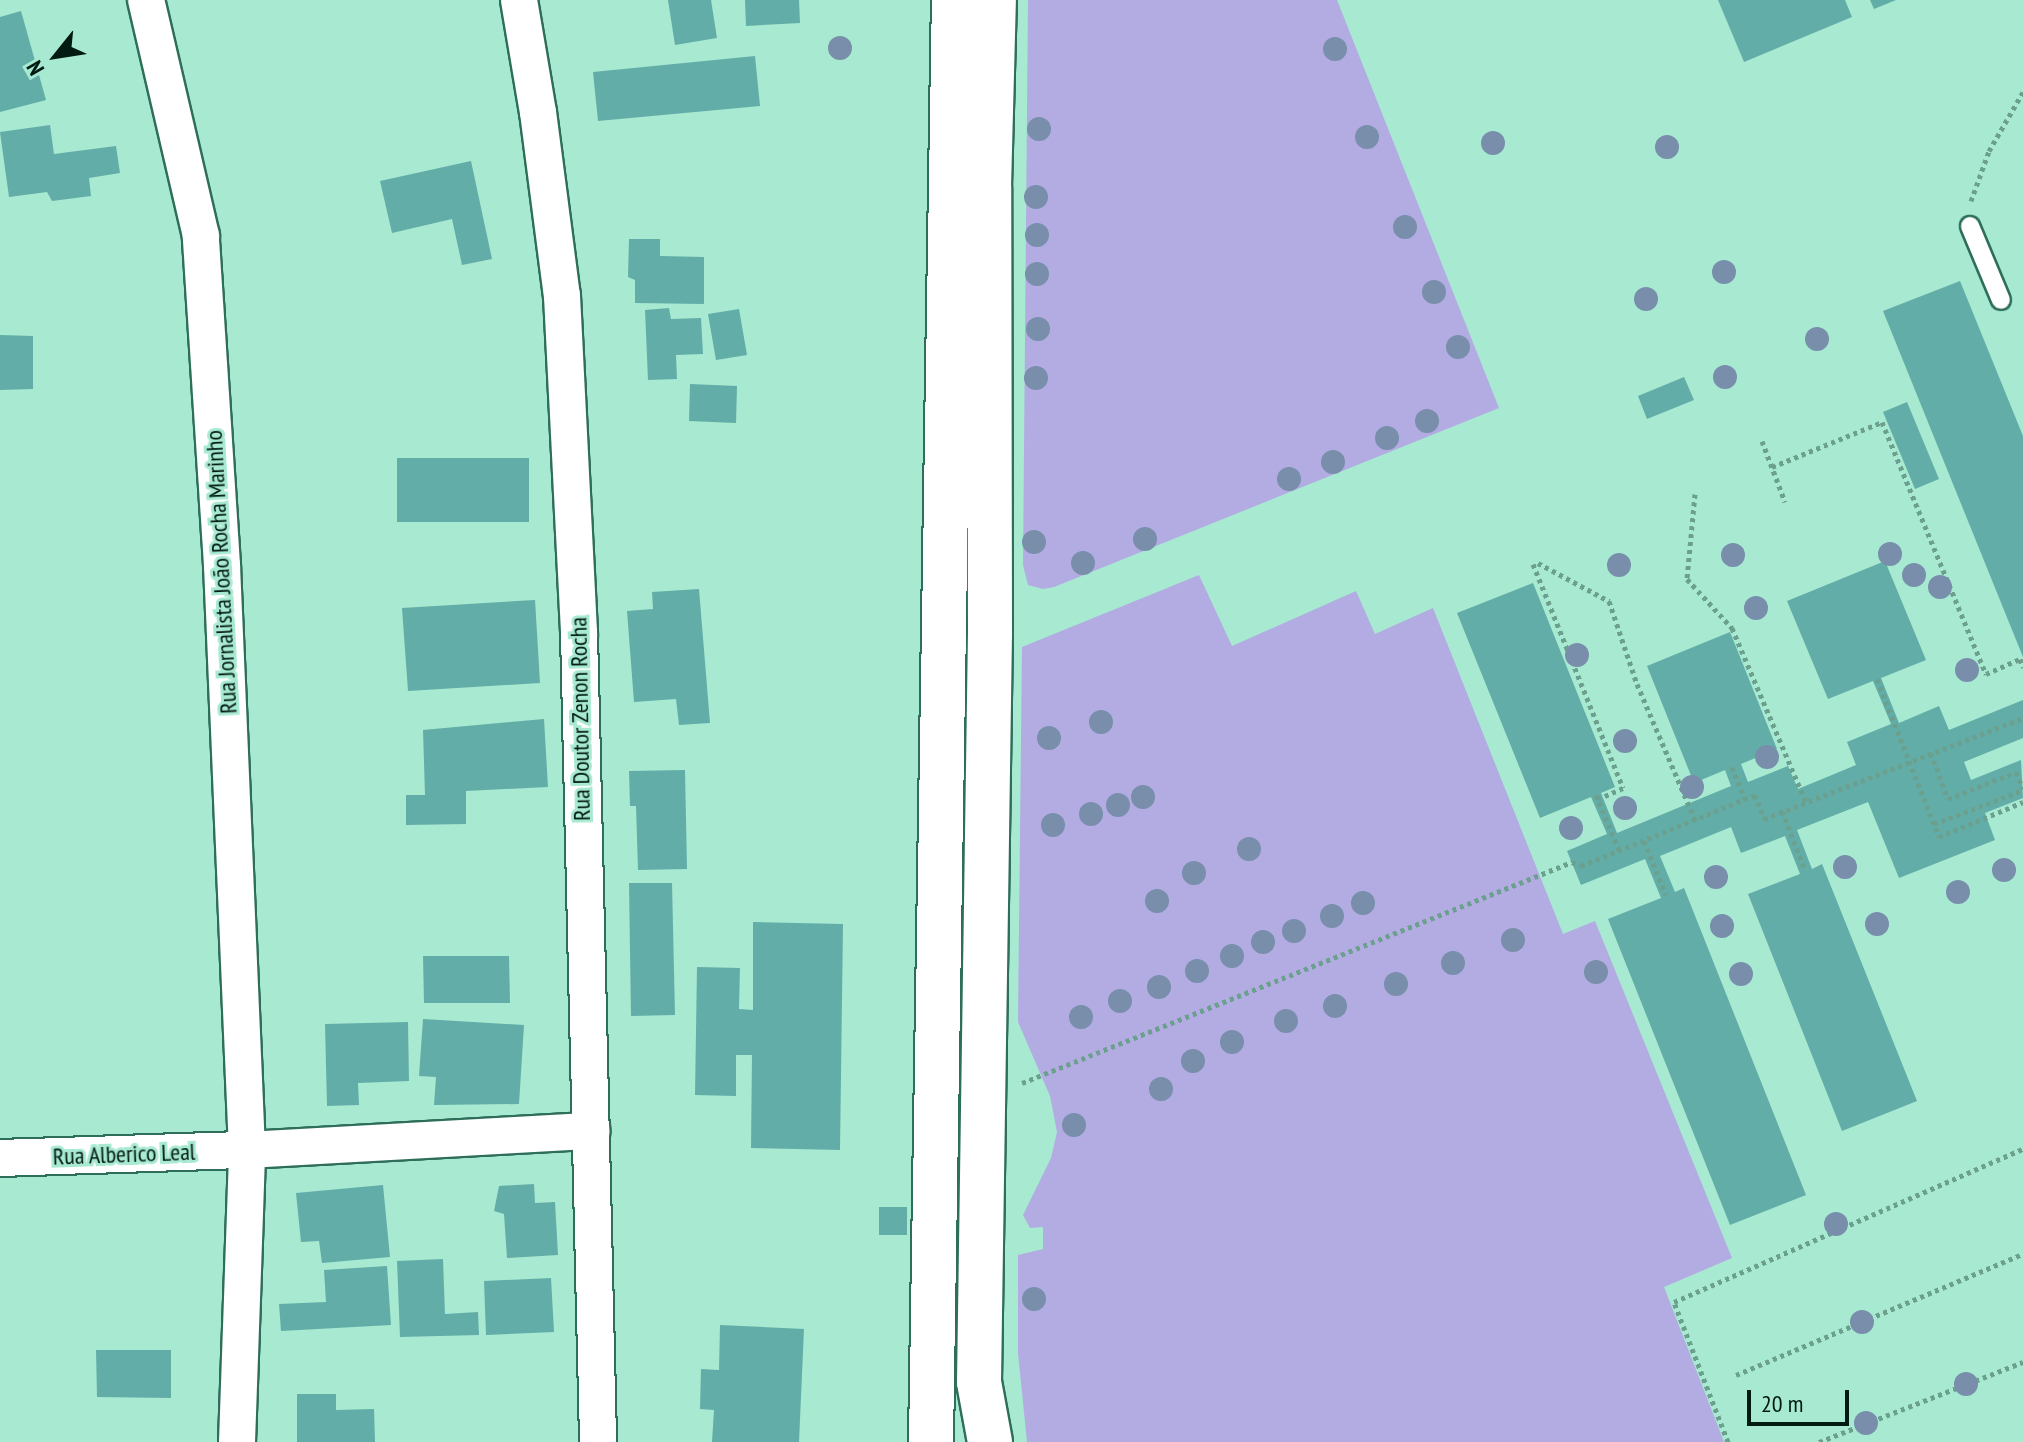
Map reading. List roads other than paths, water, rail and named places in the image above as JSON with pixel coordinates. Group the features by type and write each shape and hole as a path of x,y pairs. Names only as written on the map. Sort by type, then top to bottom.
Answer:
{"main road":[{"path":"931,1442 954,0"},
{"path":"990,1442 979,1382 994,0"}],"street":[{"name":"Rua Jornalista João Rocha Marinho","path":"146,0 201,236 222,565 247,1150 237,1442"},
{"name":"Rua Doutor Zenon Rocha","path":"519,0 538,112 562,296 579,633 598,1442"},
{"path":"247,1150 591,1131"},
{"name":"Rua Alberico Leal","path":"0,1158 247,1150"}],"lane":[{"path":"1970,226 2001,300"}]}
